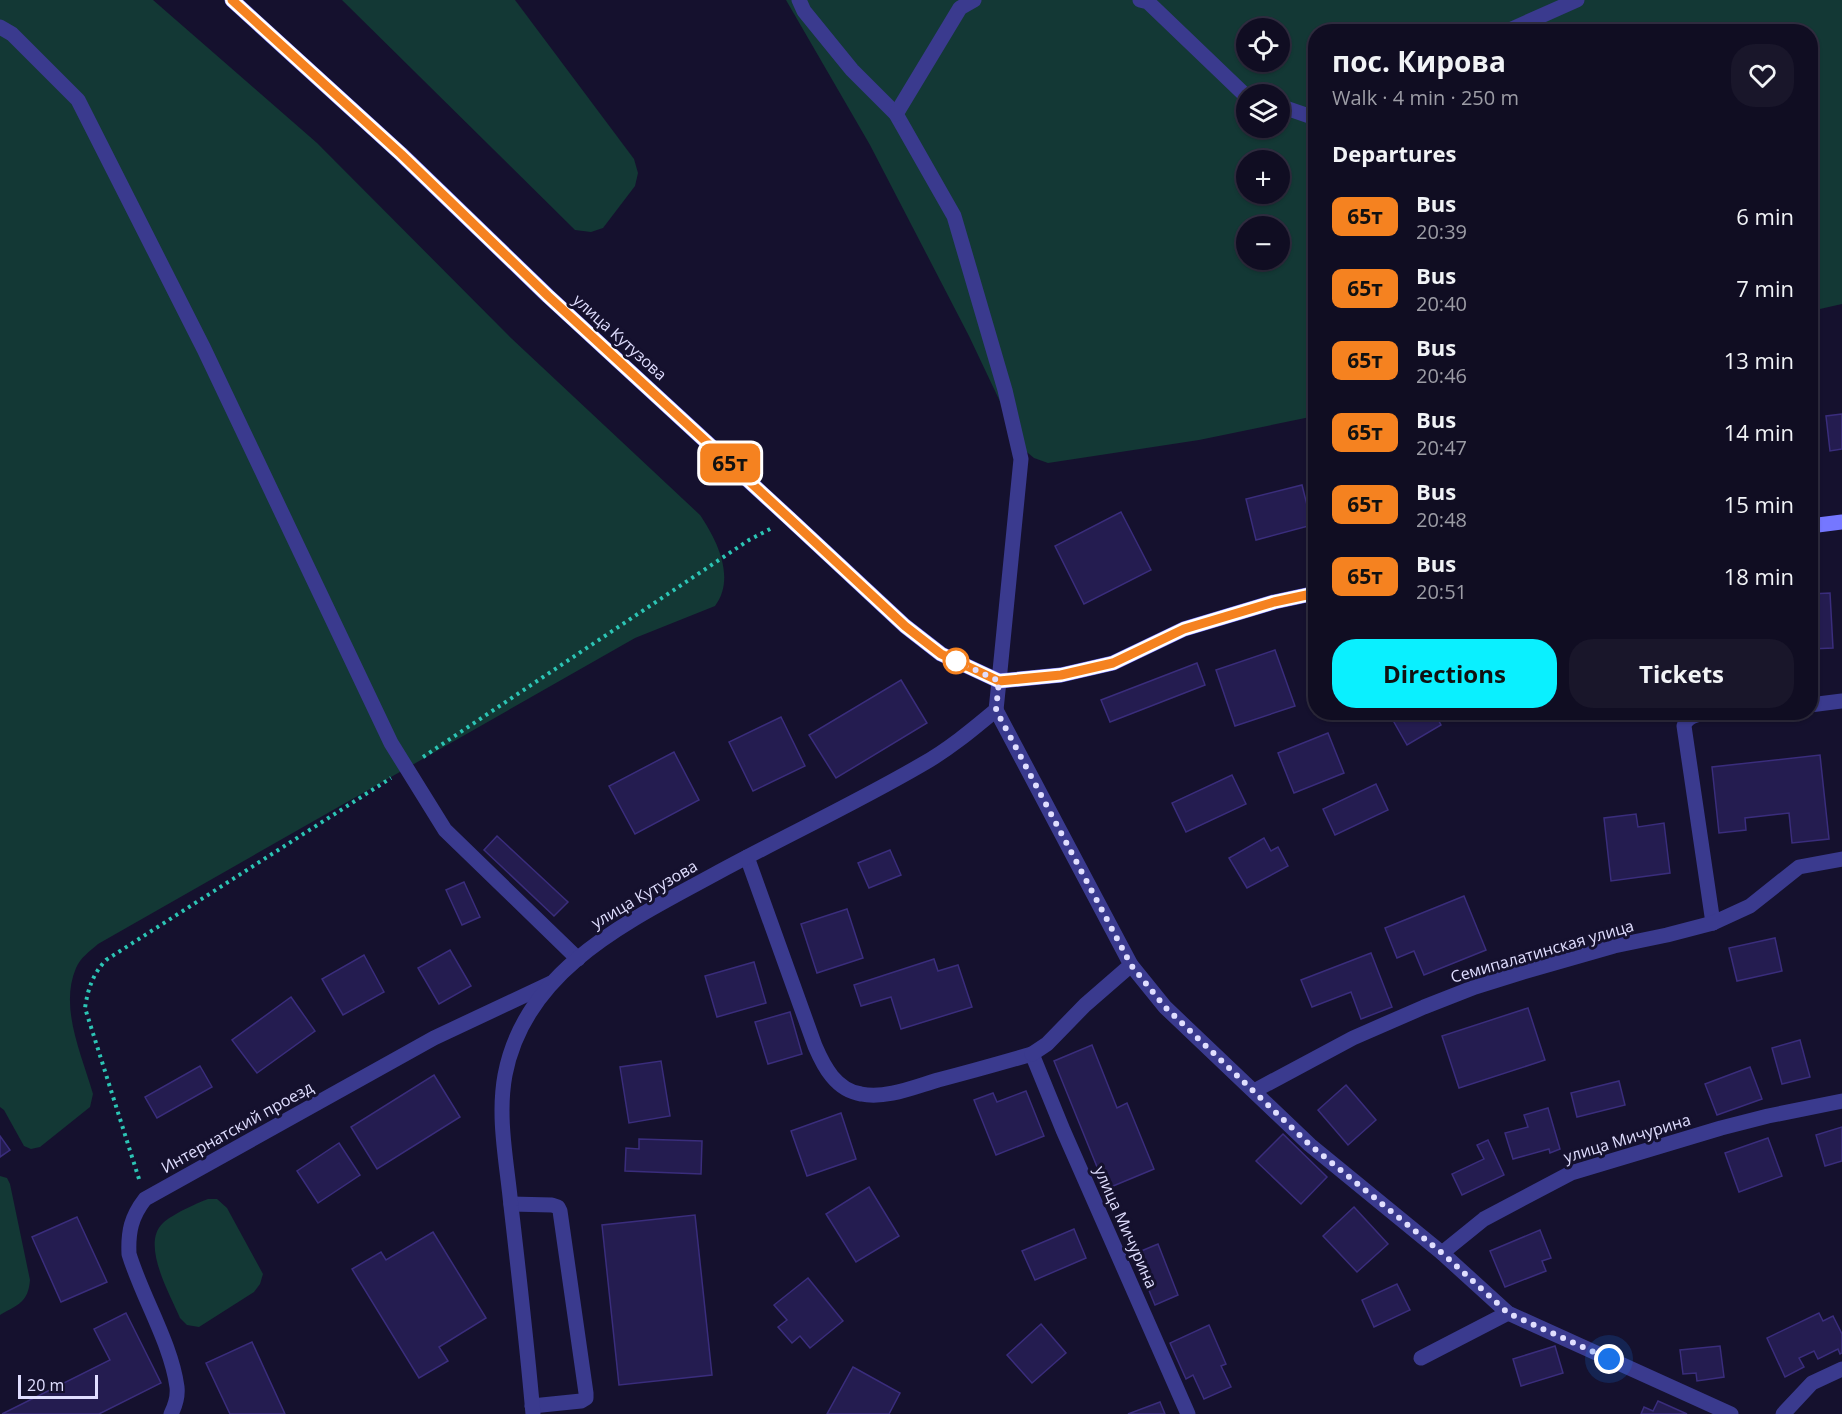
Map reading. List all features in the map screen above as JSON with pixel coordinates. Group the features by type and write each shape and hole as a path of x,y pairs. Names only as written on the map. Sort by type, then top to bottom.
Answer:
{"main road":[{"name":"улица Кутузова","path":"232,0 401,154 548,296 905,626 941,654 999,681"},
{"path":"1818,525 1842,522"},
{"path":"999,681 1061,675 1113,663 1184,629 1274,602 1308,595"}],"street":[{"path":"800,0 804,11 852,70 896,114 954,216 1005,390 1021,459 996,710 1131,965 1165,1007 1310,1145 1442,1253 1508,1313 1731,1414"},
{"path":"896,114 960,8 975,0"},
{"path":"1140,0 1148,2 1236,86"},
{"path":"1523,24 1577,0"},
{"path":"4,32 78,100 204,349 391,743 406,768 445,830 578,959"},
{"path":"1290,109 1308,116"},
{"path":"1818,704 1842,701"},
{"name":"улица Кутузова","path":"533,1410 502,1130 505,1076 512,1052 528,1015 552,983 603,938 631,920 747,857 922,765 957,743 996,710"},
{"path":"1686,720 1684,726 1713,923"},
{"path":"747,857 825,1069 844,1087 860,1094 879,1095 903,1090 1032,1054 1047,1044 1084,1005 1131,965"},
{"name":"Семипалатинская улица","path":"1254,1091 1353,1038 1475,987 1614,946 1713,923 1750,906 1799,867 1842,859"},
{"name":"Интернатский проезд","path":"145,1199 434,1038 552,983"},
{"name":"улица Мичурина","path":"1032,1054 1188,1414"},
{"name":"улица Мичурина","path":"1442,1253 1484,1219 1510,1203 1571,1173 1730,1125 1842,1101"},
{"path":"145,1199 131,1222 128,1237 129,1254 169,1355 177,1388 175,1406 171,1414"},
{"path":"511,1204 552,1205 558,1207 560,1211 586,1393 586,1398 581,1401 533,1410"},
{"path":"1421,1358 1508,1313"},
{"path":"1783,1414 1812,1383 1842,1369"}],"path":[{"path":"145,1199 85,1008 87,992 94,973 106,960 406,768 749,540 789,518"}],"green space":[{"path":"0,0 153,0 317,143 511,338 700,515 718,547 724,571 721,595 715,606 635,638 98,944 78,964 71,983 70,999 78,1048 93,1094 90,1107 40,1147 31,1149 24,1146 4,1110 0,1107"},
{"path":"342,0 515,0 634,159 638,173 635,186 603,228 591,232 575,230"},
{"path":"786,0 1842,0 1842,304 1818,309 1818,24 1308,24 1308,417 1199,440 1048,463 1034,458 1022,448 969,336 870,145"},
{"path":"0,1176 7,1178 10,1184 30,1280 27,1294 21,1302 0,1315"},
{"path":"208,1199 217,1199 227,1208 263,1274 254,1292 199,1327 187,1325 180,1318 160,1270 155,1244 157,1232 163,1223 191,1206"}],"building":[{"path":"1842,414 1842,449 1830,451 1826,416"},
{"path":"1302,485 1308,509 1308,526 1256,540 1246,499"},
{"path":"1121,512 1151,570 1084,604 1055,546"},
{"path":"1830,593 1833,648 1818,649 1818,594"},
{"path":"1275,650 1295,706 1235,726 1216,670"},
{"path":"1197,663 1205,685 1110,722 1101,700"},
{"path":"901,680 927,723 836,778 809,735"},
{"path":"781,717 805,766 753,791 729,742"},
{"path":"1393,720 1438,720 1441,725 1407,745"},
{"path":"1328,733 1344,773 1294,793 1278,753"},
{"path":"674,752 699,800 635,834 609,786"},
{"path":"1820,755 1829,839 1792,843 1789,813 1745,818 1746,830 1719,833 1712,767"},
{"path":"1232,775 1246,804 1186,832 1172,803"},
{"path":"1376,784 1388,810 1335,835 1323,809"},
{"path":"1636,814 1638,827 1664,823 1670,873 1611,881 1604,818"},
{"path":"497,836 568,902 554,916 484,850"},
{"path":"1264,838 1271,851 1278,847 1288,866 1247,888 1229,858"},
{"path":"890,850 901,875 869,888 858,863"},
{"path":"464,882 480,917 462,925 446,890"},
{"path":"1464,896 1486,950 1424,975 1414,951 1397,958 1385,928"},
{"path":"847,909 863,958 817,973 801,924"},
{"path":"1775,938 1782,971 1737,981 1729,948"},
{"path":"450,950 471,986 439,1004 418,968"},
{"path":"1371,953 1392,1007 1361,1019 1351,992 1312,1007 1301,980"},
{"path":"364,955 384,992 343,1015 322,979"},
{"path":"934,959 938,971 958,965 972,1007 901,1029 891,997 861,1006 854,985"},
{"path":"754,962 766,1003 717,1017 705,976"},
{"path":"291,997 315,1031 257,1073 232,1040"},
{"path":"1528,1008 1545,1060 1459,1088 1442,1036"},
{"path":"790,1012 802,1054 768,1064 755,1022"},
{"path":"1800,1040 1810,1077 1782,1084 1772,1048"},
{"path":"1092,1045 1117,1108 1127,1103 1154,1169 1106,1189 1054,1061"},
{"path":"661,1061 670,1116 629,1123 620,1067"},
{"path":"200,1066 212,1087 157,1118 145,1097"},
{"path":"1750,1067 1762,1099 1717,1115 1705,1084"},
{"path":"434,1075 460,1117 377,1169 351,1127"},
{"path":"1619,1081 1625,1105 1577,1117 1571,1093"},
{"path":"1346,1085 1376,1120 1348,1145 1318,1110"},
{"path":"1026,1091 1044,1136 996,1155 974,1100 993,1093 997,1102"},
{"path":"1548,1108 1560,1149 1550,1153 1549,1149 1513,1159 1505,1133 1528,1127 1524,1115"},
{"path":"841,1113 856,1159 807,1176 791,1131"},
{"path":"1842,1127 1842,1161 1825,1166 1816,1135"},
{"path":"1283,1134 1327,1177 1301,1204 1256,1161"},
{"path":"0,1136 10,1150 0,1157"},
{"path":"1768,1138 1782,1176 1739,1192 1725,1153"},
{"path":"639,1139 702,1141 701,1174 625,1171 626,1148 639,1149"},
{"path":"1488,1140 1504,1175 1462,1195 1452,1174 1484,1159 1477,1145"},
{"path":"339,1143 360,1175 318,1203 297,1171"},
{"path":"869,1187 899,1236 856,1262 826,1214"},
{"path":"1354,1207 1388,1244 1357,1272 1323,1236"},
{"path":"695,1215 712,1375 619,1385 602,1225"},
{"path":"77,1217 107,1282 61,1302 32,1237"},
{"path":"1074,1229 1086,1258 1035,1280 1022,1251"},
{"path":"1540,1230 1551,1258 1542,1261 1546,1271 1505,1287 1490,1251"},
{"path":"433,1232 486,1318 439,1347 448,1361 419,1378 352,1269 381,1252 386,1260"},
{"path":"1158,1244 1178,1295 1155,1305 1134,1254"},
{"path":"808,1278 843,1321 810,1348 800,1336 792,1343 778,1327 787,1320 774,1305"},
{"path":"1397,1284 1410,1310 1374,1327 1362,1300"},
{"path":"126,1313 161,1383 99,1414 2,1414 110,1360 94,1329"},
{"path":"1819,1313 1823,1321 1833,1316 1842,1334 1842,1353 1840,1354 1838,1349 1818,1359 1814,1351 1799,1358 1804,1367 1785,1377 1767,1338"},
{"path":"1041,1324 1066,1353 1032,1383 1007,1355"},
{"path":"1209,1325 1226,1364 1221,1366 1231,1387 1204,1399 1193,1375 1186,1379 1170,1343"},
{"path":"252,1342 285,1414 230,1414 206,1363"},
{"path":"1555,1346 1563,1373 1521,1386 1513,1359"},
{"path":"1720,1346 1724,1377 1697,1381 1696,1373 1683,1374 1680,1350"},
{"path":"853,1367 900,1393 889,1414 827,1414"},
{"path":"1658,1401 1687,1414 1641,1414 1644,1407 1653,1411"},
{"path":"1160,1402 1165,1414 1128,1414"}],"bus line":[{"name":"65т","path":"232,0 401,154 548,296 905,626 941,654 999,681 1061,675 1113,663 1184,629 1274,602 1308,595"}],"route":[{"path":"956,661 999,681 996,710 1131,965 1165,1007 1310,1145 1442,1253 1508,1313 1609,1359"}]}
